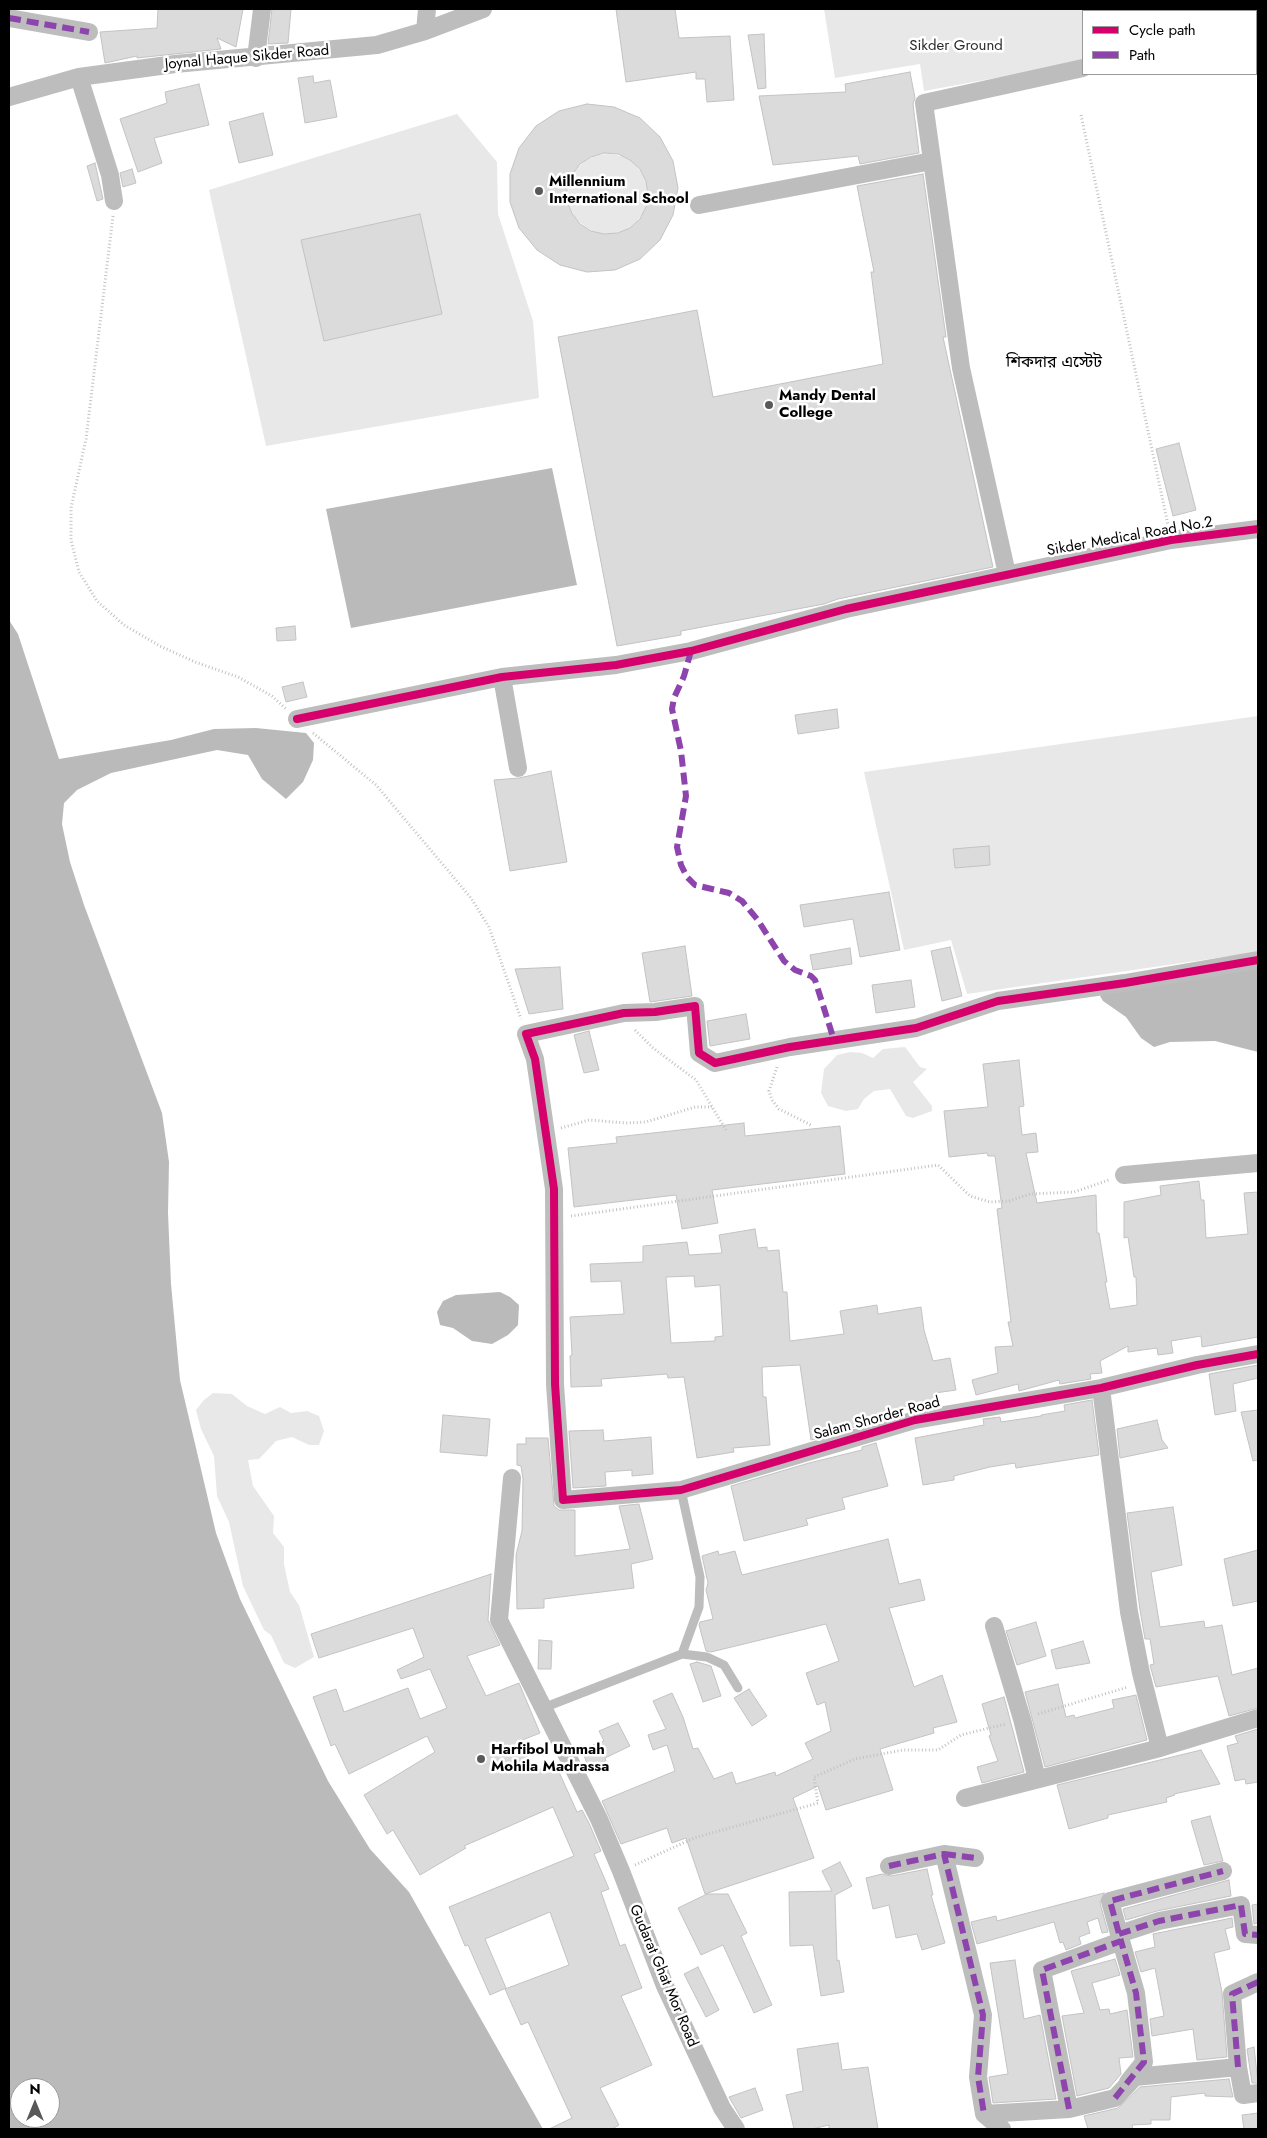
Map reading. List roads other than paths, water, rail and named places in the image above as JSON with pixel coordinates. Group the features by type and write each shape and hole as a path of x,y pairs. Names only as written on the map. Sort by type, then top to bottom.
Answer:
{"street":[{"path":"256,58 262,9"},
{"path":"425,31 426,9"},
{"name":"Joynal Haque Sikder Road","path":"9,97 79,77 175,64 256,58 377,45 425,31 483,9"},
{"path":"9,18 89,32"},
{"path":"1008,574 961,368 924,103 1082,68"},
{"path":"79,77 110,175 114,200"},
{"path":"699,204 932,161"},
{"name":"Sikder Medical Road No.2","path":"297,719 502,677 616,666 690,651 846,609 1008,574 1171,540 1258,529"},
{"path":"502,677 518,768"},
{"name":"Salam Shorder Road","path":"1258,960 1125,983 998,1001 916,1028 750,1054 715,1063 699,1053 695,1006 624,1013 526,1034 535,1059 548,1132 556,1218 555,1384 563,1500 681,1490 914,1420 1102,1388 1197,1365 1258,1354"},
{"path":"1124,1175 1258,1163"},
{"path":"1102,1388 1129,1612 1143,1683 1160,1748"},
{"name":"Gudarat Ghat Mor Road","path":"512,1478 499,1620 599,1819 621,1870 665,1986 722,2108 736,2129"},
{"path":"994,1626 1022,1719 1037,1779"},
{"path":"965,1798 1160,1748 1258,1718"},
{"path":"944,1854 983,2015 978,2077 984,2114 1002,2129"},
{"path":"889,1866 944,1854 975,1858"},
{"path":"1115,2098 1144,2062 1136,1993 1110,1901 1223,1871"},
{"path":"1069,2109 1042,1970 1159,1922 1240,1905 1245,1934 1258,1935"},
{"path":"1258,1982 1232,1994 1238,2067 1243,2094 1258,2093"},
{"path":"984,2114 1069,2109 1115,2098 1135,2077 1238,2067"}],"lane":[{"path":"681,1490 700,1577 699,1607 682,1654"},
{"path":"543,1708 682,1654 707,1657 724,1664 738,1688"}],"place":[{"name":"Millennium International School","path":"539,191"},
{"name":"Mandy Dental College","path":"769,405"},
{"name":"Harfibol Ummah Mohila Madrassa","path":"481,1759"}],"district":[{"name":"শিকদার এস্টেট","path":"1054,363"}],"park label":[{"name":"Sikder Ground","path":"956,46"}]}
